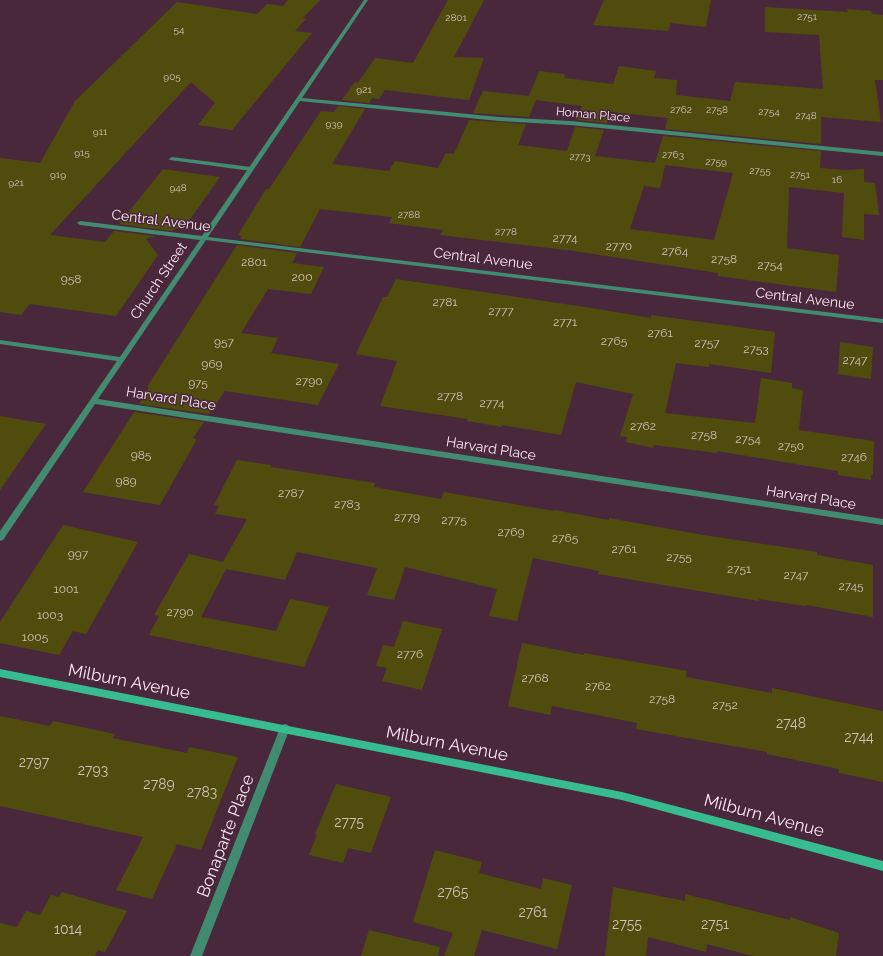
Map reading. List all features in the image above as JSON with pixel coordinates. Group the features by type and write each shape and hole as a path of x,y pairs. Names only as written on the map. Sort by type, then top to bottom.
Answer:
{"main road":[{"name":"Milburn Avenue","path":"0,673 285,728 622,796 883,866"}],"street":[{"name":"Church Street","path":"0,538 94,401 120,359 300,99 366,0"},
{"name":"Homan Place","path":"300,99 499,119 570,123 883,154"},
{"path":"172,159 251,169"},
{"name":"Central Avenue","path":"80,223 883,321"},
{"path":"0,342 120,359"},
{"name":"Harvard Place","path":"94,401 883,522"},
{"name":"Bonaparte Place","path":"196,956 285,728"}],"building":[{"path":"288,0 320,0 303,18 306,19 295,31 312,33 232,130 198,125 215,103 191,82 50,235 105,242 114,231 155,236 146,239 158,255 116,316 30,304 21,315 0,312 0,158 40,163 75,101 177,2 257,14 267,4 283,6"},
{"path":"448,0 484,0 454,57 484,58 469,100 385,90 379,99 372,98 369,103 342,100 355,82 358,83 375,58 413,63"},
{"path":"604,0 711,0 706,27 671,23 668,31 593,25"},
{"path":"765,7 848,12 847,9 871,11 872,14 883,15 883,80 875,80 881,122 821,117 821,144 665,129 668,118 610,112 607,123 577,120 582,106 536,100 529,117 473,113 483,91 529,96 539,71 565,74 564,78 613,84 619,66 656,71 654,78 677,80 676,95 730,101 735,82 823,89 819,35 765,32"},
{"path":"338,106 365,109 332,164 389,171 395,161 438,168 446,153 454,154 469,120 526,124 518,145 567,151 575,127 604,130 595,156 655,163 663,136 821,151 820,168 845,170 864,169 864,182 875,183 879,215 864,214 864,240 842,237 844,193 789,187 787,248 839,255 836,292 718,276 718,273 574,251 440,235 443,230 389,223 392,217 320,209 300,247 240,239 242,236 238,235 266,189 269,189 321,111 334,112","holes":["665,165 733,173 714,240 630,229 644,186 660,188"]},
{"path":"163,169 220,177 186,225 171,231 119,224"},
{"path":"237,245 297,253 292,263 324,267 311,294 268,289 241,333 278,338 271,353 339,364 318,405 225,391 209,414 139,404 149,387 147,387"},
{"path":"396,279 651,318 651,315 775,332 771,373 709,364 709,367 676,363 665,413 755,423 761,378 792,383 792,388 803,390 799,430 874,441 873,475 871,475 871,480 838,475 838,471 717,451 717,453 654,445 653,448 626,442 627,437 620,436 633,394 576,382 561,435 502,425 502,427 467,421 468,419 380,406 397,361 356,354 383,297 387,297"},
{"path":"840,342 873,347 871,379 838,374"},
{"path":"134,412 204,422 193,438 197,439 160,505 83,492"},
{"path":"0,416 46,424 0,490"},
{"path":"237,460 271,465 271,467 375,483 374,487 441,499 444,492 609,520 609,518 703,535 817,552 817,555 873,565 873,617 806,605 759,599 759,601 598,574 599,571 533,558 517,621 489,616 497,589 405,567 394,600 367,595 377,568 297,552 285,580 226,569 201,617 276,631 290,599 329,607 304,667 149,635 159,616 154,615 189,554 223,562 247,519 215,514 219,506 214,505"},
{"path":"63,525 138,542 86,634 73,631 59,655 0,643 0,622"},
{"path":"403,621 442,629 422,690 382,681 387,668 376,666 383,645 394,647"},
{"path":"522,643 584,655 584,653 687,671 686,677 772,693 772,688 883,711 883,782 839,773 839,769 767,754 767,752 636,729 637,723 552,706 550,715 508,706"},
{"path":"0,716 50,726 53,721 115,734 112,738 187,753 189,747 238,757 201,850 177,844 152,899 116,890 143,837 0,806"},
{"path":"336,784 391,797 371,853 348,848 343,863 309,855 317,835 315,834"},
{"path":"435,850 482,862 479,873 541,889 543,878 572,885 557,949 482,930 474,956 444,956 453,933 413,922"},
{"path":"613,887 685,901 685,894 790,920 790,917 839,933 836,956 753,956 707,944 706,952 648,937 646,956 605,956"},
{"path":"62,892 127,911 105,952 98,950 95,956 0,956 0,923 17,927 26,911 40,915 51,895 59,897"},
{"path":"369,930 440,947 438,956 361,956"}]}
